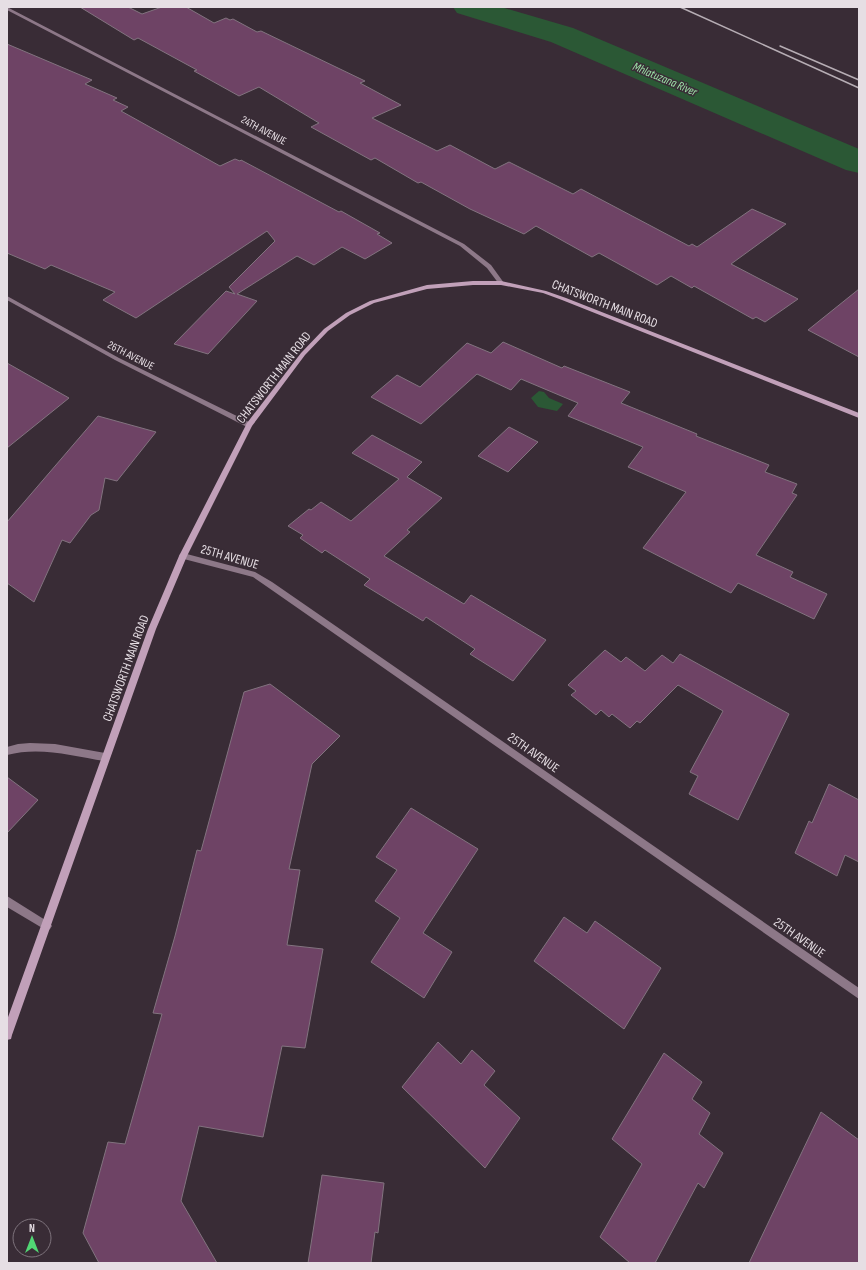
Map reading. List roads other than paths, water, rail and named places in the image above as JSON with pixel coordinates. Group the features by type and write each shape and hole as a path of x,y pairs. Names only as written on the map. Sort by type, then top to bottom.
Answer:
{"street":[{"name":"24TH AVENUE","path":"7,8 462,245 485,262 496,274 501,283"},
{"name":"CHATSWORTH MAIN ROAD","path":"7,1035 47,926 105,757 152,629 183,556 249,425 303,354 326,330 348,314 372,302 426,287 459,284 501,283 544,292 564,299 859,416"},
{"name":"26TH AVENUE","path":"7,298 117,359 249,425"},
{"name":"25TH AVENUE","path":"183,556 255,575 269,584 859,994"},
{"path":"7,752 14,748 35,746 105,757"},
{"path":"7,901 47,926"}],"waterway":[{"name":"Mhlatuzana River","path":"468,7 562,35 859,162"}],"railway":[{"path":"680,7 859,88"},
{"path":"780,46 859,80"}]}
